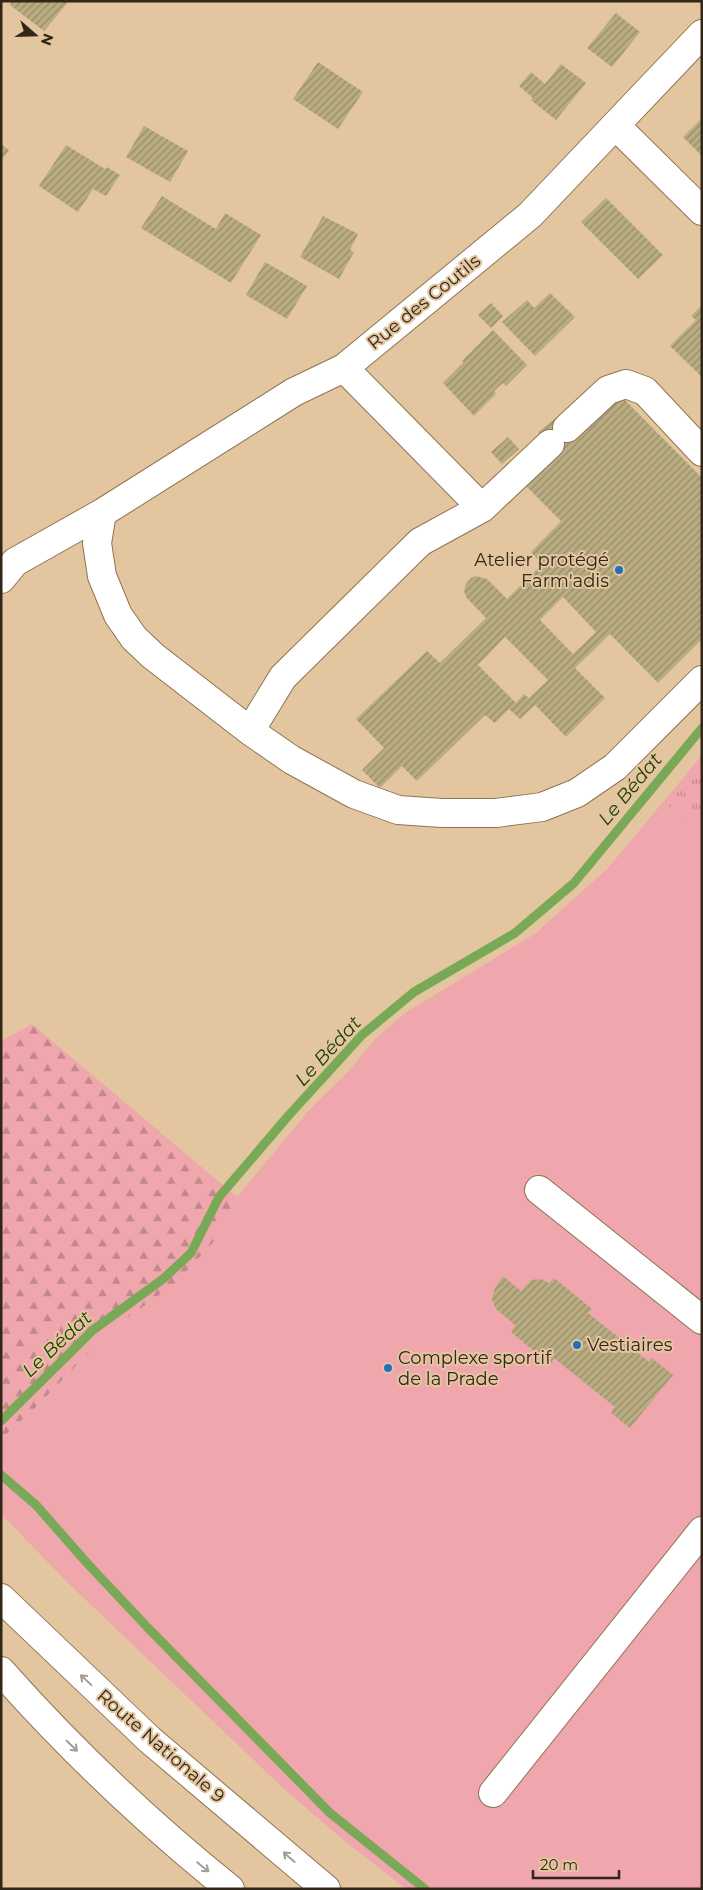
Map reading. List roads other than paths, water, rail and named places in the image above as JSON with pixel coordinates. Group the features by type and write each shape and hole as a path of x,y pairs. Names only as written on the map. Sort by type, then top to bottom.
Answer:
{"main road":[{"name":"Rue des Coutils","path":"1,579 15,562 102,513 294,392 344,368 530,215 702,34"},
{"path":"616,126 702,211"},
{"path":"344,368 482,508"},
{"path":"250,730 283,677 420,542 482,508 608,390 626,384 645,391 702,452"},
{"path":"102,513 97,543 102,576 118,614 134,638 153,656 292,760 354,794 398,810 442,813 496,813 542,806 577,793 615,767 702,680"},
{"path":"539,1190 702,1320"},
{"path":"493,1793 702,1531"},
{"name":"Route Nationale 9","path":"1,1598 150,1740 326,1889"},
{"path":"1,1671 37,1712 176,1845 230,1889"},
{"path":"1,1690 37,1712"}],"waterway":[{"name":"Le Bédat","path":"1,1421 93,1330 163,1279 191,1253 219,1197 289,1115 362,1035 414,992 515,933 574,883 702,728"},
{"path":"1,1475 36,1505 149,1629 330,1813 425,1889"}],"place":[{"name":"Atelier protégé Farm'adis","path":"619,570"},
{"name":"Vestiaires","path":"577,1345"},
{"name":"Complexe sportif de la Prade","path":"388,1368"}]}
